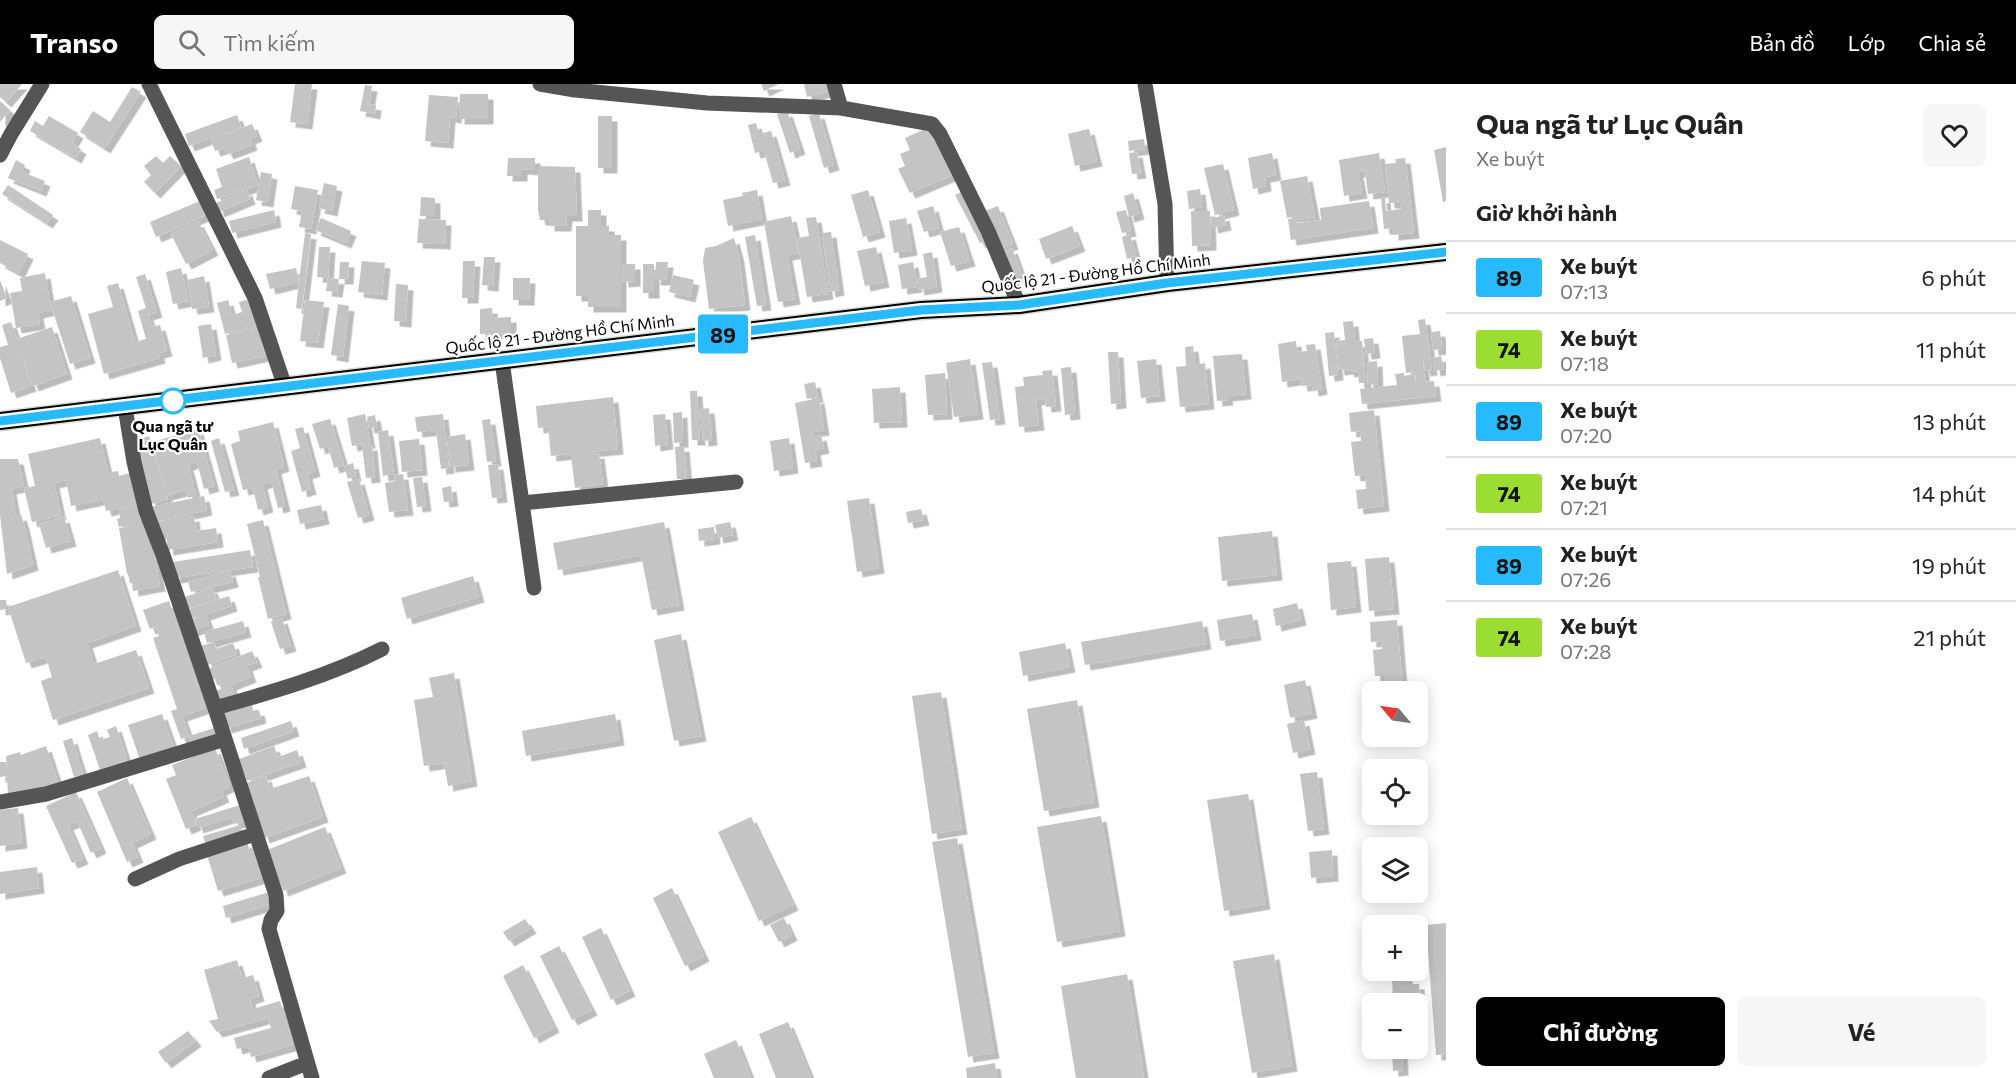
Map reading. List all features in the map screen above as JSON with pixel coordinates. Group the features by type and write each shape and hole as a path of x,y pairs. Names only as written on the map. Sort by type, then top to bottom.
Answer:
{"highway":[{"name":"Quốc lộ 21 - Đường Hồ Chí Minh","path":"0,421 921,310 1019,305 1167,283 1446,252"}],"street":[{"path":"0,155 42,84"},
{"path":"149,84 255,298 285,387"},
{"path":"540,84 707,104 841,108 932,124 940,134 988,231 1019,305"},
{"path":"834,84 841,108"},
{"path":"1145,84 1165,204 1167,283"},
{"path":"502,361 534,588"},
{"path":"125,407 134,462 146,511 215,708 276,895 277,911 271,920 269,929 309,1071 269,1078"},
{"path":"522,503 736,482"},
{"path":"215,708 321,676 382,649"},
{"path":"0,802 46,794 225,740"},
{"path":"135,879 179,859 255,834"}],"building":[{"path":"0,84 22,84 6,102 0,97"},
{"path":"295,84 312,84 307,124 290,122"},
{"path":"761,84 779,84 764,91"},
{"path":"804,84 829,84 830,91 807,97"},
{"path":"365,85 372,86 369,104 376,105 375,114 360,111"},
{"path":"132,87 141,92 105,148 80,132 93,111 110,122"},
{"path":"460,94 488,94 488,119 459,119"},
{"path":"429,95 458,97 456,118 450,117 448,143 425,141"},
{"path":"0,101 10,110 0,122"},
{"path":"787,111 800,149 790,153 777,114"},
{"path":"819,113 834,165 824,168 809,116"},
{"path":"237,115 241,127 189,146 185,134"},
{"path":"49,116 78,133 72,143 81,149 76,158 30,131 35,121 43,126"},
{"path":"598,116 612,116 612,168 598,168"},
{"path":"756,123 759,134 771,131 785,180 773,183 764,151 755,153 748,125"},
{"path":"252,124 257,136 250,139 252,145 228,154 225,148 215,151 211,140"},
{"path":"927,128 933,140 941,137 955,174 910,193 898,169 905,166 900,154 910,150 905,138"},
{"path":"1089,129 1097,161 1075,166 1068,134"},
{"path":"1144,139 1145,149 1129,151 1128,141"},
{"path":"1446,147 1446,201 1443,202 1434,150"},
{"path":"1137,152 1141,173 1132,174 1129,153"},
{"path":"1272,153 1276,175 1265,177 1266,186 1253,189 1248,158"},
{"path":"1379,153 1385,192 1368,194 1365,171 1358,172 1362,193 1344,196 1339,160"},
{"path":"156,156 163,163 170,156 181,166 155,193 144,182 151,175 144,166"},
{"path":"249,157 258,185 217,199 214,190 222,187 216,169"},
{"path":"508,158 535,158 535,170 522,169 522,176 507,176"},
{"path":"1405,158 1414,233 1393,235 1393,228 1384,229 1381,198 1385,197 1386,211 1401,209 1400,203 1389,203 1385,164 1396,163 1395,159"},
{"path":"16,160 25,165 22,172 45,181 41,191 8,178"},
{"path":"1223,164 1234,210 1215,215 1204,168"},
{"path":"538,166 575,167 577,216 567,216 566,226 549,226 549,220 540,220"},
{"path":"261,172 272,174 268,202 256,200"},
{"path":"1307,176 1315,217 1299,220 1298,216 1287,218 1280,181"},
{"path":"324,183 337,186 332,211 319,208"},
{"path":"8,185 53,215 47,223 2,194"},
{"path":"295,186 318,190 311,229 299,227 302,211 291,209"},
{"path":"1200,189 1202,207 1189,209 1187,191"},
{"path":"247,190 250,199 219,212 216,203"},
{"path":"757,190 762,219 728,226 723,200 743,196 742,193"},
{"path":"868,190 880,232 863,237 851,195"},
{"path":"963,191 988,239 980,243 955,195"},
{"path":"1133,193 1139,214 1129,217 1124,196"},
{"path":"421,197 435,198 435,216 420,216"},
{"path":"200,201 206,215 156,237 150,222"},
{"path":"1369,201 1373,228 1291,240 1288,219 1296,218 1297,223 1321,220 1320,208"},
{"path":"933,206 939,228 924,232 917,211"},
{"path":"998,206 1013,244 1000,249 985,211"},
{"path":"274,210 276,222 232,233 229,221"},
{"path":"588,210 601,210 601,226 609,226 609,235 621,235 621,307 588,307 588,296 576,296 576,226 588,226"},
{"path":"1126,210 1131,231 1122,233 1116,212"},
{"path":"1191,211 1210,211 1211,245 1192,246"},
{"path":"1224,215 1226,225 1213,228 1211,219"},
{"path":"791,216 799,253 787,255 795,299 778,302 764,222"},
{"path":"816,217 828,294 807,297 797,238 809,236 806,218"},
{"path":"321,218 351,231 346,243 315,230"},
{"path":"906,218 912,250 894,253 889,221"},
{"path":"419,219 446,220 445,244 417,243"},
{"path":"198,221 213,250 186,264 171,234"},
{"path":"1072,226 1080,246 1046,259 1039,239"},
{"path":"959,227 970,261 951,266 940,232"},
{"path":"831,232 839,290 830,292 822,233"},
{"path":"305,233 311,234 302,309 296,308"},
{"path":"1130,234 1136,256 1127,259 1122,237"},
{"path":"755,235 766,305 757,306 745,237"},
{"path":"734,238 739,257 745,305 709,309 703,261 705,248"},
{"path":"0,240 28,254 19,273 0,263"},
{"path":"319,247 330,247 328,278 317,277"},
{"path":"876,247 884,282 865,286 857,251"},
{"path":"1012,248 1022,275 1011,279 1001,253"},
{"path":"932,252 937,287 919,290 917,279 927,277 923,254"},
{"path":"484,257 495,257 493,286 482,285"},
{"path":"362,261 385,263 382,295 358,292"},
{"path":"463,261 475,261 473,298 462,298"},
{"path":"340,262 349,262 348,279 339,279"},
{"path":"656,262 668,262 666,280 655,280"},
{"path":"913,262 917,287 902,289 898,265"},
{"path":"622,264 635,264 635,281 623,282"},
{"path":"643,264 654,264 654,293 643,293"},
{"path":"181,268 188,301 173,304 166,272"},
{"path":"296,268 299,282 270,289 266,274"},
{"path":"45,273 51,310 38,313 40,324 16,328 10,293 22,291 20,278"},
{"path":"145,274 157,312 148,315 152,327 160,325 167,351 159,353 160,358 104,374 88,314 113,307 107,286 118,283 135,342 146,339 138,311 146,308 136,277"},
{"path":"673,275 694,280 690,297 669,292"},
{"path":"204,276 209,307 192,309 187,280"},
{"path":"328,278 339,279 337,292 326,291"},
{"path":"513,278 530,278 529,300 513,300"},
{"path":"0,280 7,298 0,301"},
{"path":"396,284 408,285 406,322 394,321"},
{"path":"71,296 90,358 70,364 50,302"},
{"path":"250,299 259,326 247,330 245,322 246,329 225,334 217,303 228,300 232,315 242,312 239,302"},
{"path":"305,300 324,302 318,343 300,341"},
{"path":"338,304 349,306 343,357 331,355"},
{"path":"492,308 493,318 511,317 511,333 480,334 480,309"},
{"path":"1425,319 1432,370 1425,371 1422,353 1425,382 1434,381 1436,396 1362,404 1360,389 1397,385 1395,374 1404,373 1404,376 1414,374 1416,383 1415,372 1406,373 1402,336 1420,334 1418,320"},
{"path":"1353,321 1355,342 1362,341 1366,383 1359,383 1358,371 1339,370 1336,341 1345,340 1343,322"},
{"path":"11,322 17,339 52,327 67,374 33,386 19,348 31,386 11,393 0,358 0,347 8,345 2,325"},
{"path":"211,324 216,355 203,358 198,326"},
{"path":"259,328 265,356 232,363 226,335"},
{"path":"1440,331 1442,349 1433,350 1431,332"},
{"path":"1334,332 1338,375 1329,376 1325,333"},
{"path":"1373,338 1375,353 1366,354 1364,339"},
{"path":"1296,341 1297,352 1307,351 1306,345 1315,344 1322,389 1313,391 1312,385 1302,386 1301,379 1282,382 1278,344"},
{"path":"1193,346 1195,365 1205,363 1209,404 1180,407 1176,367 1186,366 1185,347"},
{"path":"1108,352 1118,352 1121,403 1111,404"},
{"path":"1242,354 1246,394 1227,396 1228,400 1217,401 1213,356"},
{"path":"1441,356 1444,369 1435,371 1433,358"},
{"path":"970,359 978,414 954,417 946,363"},
{"path":"1156,359 1160,396 1141,398 1137,361"},
{"path":"1377,361 1378,384 1368,385 1367,362"},
{"path":"992,362 1000,419 990,420 982,363"},
{"path":"1071,367 1075,414 1065,415 1061,368"},
{"path":"1052,370 1056,406 1046,407 1045,399 1036,400 1039,425 1019,427 1015,387 1024,386 1023,377 1043,375 1042,371"},
{"path":"945,373 947,414 928,415 925,375"},
{"path":"815,382 818,397 807,399 804,384"},
{"path":"900,387 902,422 874,423 872,389"},
{"path":"690,391 697,391 700,440 692,440"},
{"path":"613,397 618,449 551,456 548,427 538,428 536,406"},
{"path":"819,398 824,430 812,432 813,437 821,435 824,448 815,450 817,461 805,463 795,403"},
{"path":"709,408 712,440 703,441 700,409"},
{"path":"1374,410 1384,506 1358,509 1356,490 1366,489 1365,475 1355,476 1351,442 1361,441 1360,431 1351,432 1349,413"},
{"path":"682,412 683,442 674,443 673,413"},
{"path":"365,414 370,443 352,446 347,418"},
{"path":"443,414 449,468 441,469 436,430 417,432 415,417"},
{"path":"665,414 668,444 655,446 653,415"},
{"path":"375,415 377,427 369,428 367,417"},
{"path":"330,419 344,465 334,468 328,446 320,449 312,424"},
{"path":"490,419 496,461 487,462 482,420"},
{"path":"273,422 284,466 276,469 285,506 278,508 271,481 262,484 268,507 258,510 253,488 243,490 231,444 240,441 238,431"},
{"path":"303,427 315,471 307,474 311,489 302,492 291,451 300,448 295,429"},
{"path":"198,429 214,486 204,489 197,462 188,465 196,495 188,498 186,490 167,495 152,442"},
{"path":"388,430 394,474 383,476 378,432"},
{"path":"465,434 469,465 450,467 447,437"},
{"path":"149,436 168,499 151,504 132,441"},
{"path":"100,438 108,473 118,471 119,476 130,473 137,504 106,511 103,499 71,506 66,480 54,483 61,515 32,522 24,488 35,486 28,454"},
{"path":"219,438 234,490 225,492 211,441"},
{"path":"789,438 793,468 774,471 770,441"},
{"path":"419,439 422,470 402,472 399,441"},
{"path":"372,445 375,477 366,478 362,446"},
{"path":"684,446 687,479 677,479 675,447"},
{"path":"599,453 603,484 575,488 571,456"},
{"path":"0,459 18,459 24,486 11,489 16,516 21,515 24,524 33,565 7,574 0,515"},
{"path":"353,463 356,476 348,479 344,466"},
{"path":"498,464 502,497 492,498 488,465"},
{"path":"403,474 408,510 389,512 385,483 395,481 394,475"},
{"path":"422,477 426,506 417,507 413,478"},
{"path":"359,479 369,515 358,518 347,482"},
{"path":"451,486 453,501 444,502 442,488"},
{"path":"204,496 207,510 153,522 150,507"},
{"path":"869,498 879,568 857,572 847,501"},
{"path":"138,505 141,522 119,527 117,519 120,518 119,510"},
{"path":"321,505 324,519 300,524 297,510"},
{"path":"921,509 924,520 908,523 906,512"},
{"path":"194,516 196,531 216,528 218,542 168,550 166,533 157,535 155,522"},
{"path":"64,517 71,541 46,548 39,524"},
{"path":"263,520 286,614 268,619 247,524"},
{"path":"664,522 679,605 652,610 641,555 558,570 553,543"},
{"path":"730,522 733,535 718,538 715,525"},
{"path":"149,523 160,586 133,591 127,574 119,528"},
{"path":"714,527 715,539 699,541 698,529"},
{"path":"1272,531 1277,575 1222,581 1218,537"},
{"path":"250,550 253,567 175,578 173,562"},
{"path":"1389,557 1394,609 1369,611 1365,559"},
{"path":"1351,561 1356,607 1331,610 1327,563"},
{"path":"118,570 136,626 87,643 94,664 136,650 149,688 53,720 41,681 52,677 46,657 26,663 8,607"},
{"path":"230,571 233,582 191,592 188,582"},
{"path":"473,576 479,597 407,619 401,598"},
{"path":"212,588 216,599 186,609 182,598"},
{"path":"229,596 232,606 205,615 209,625 192,631 188,621 202,616 192,619 189,609"},
{"path":"0,600 6,600 7,609 0,610"},
{"path":"169,601 205,708 182,716 189,736 181,739 171,711 177,709 153,638 159,636 156,627 150,629 143,610"},
{"path":"1297,603 1301,620 1276,626 1273,609"},
{"path":"1252,614 1256,635 1220,641 1217,620"},
{"path":"282,618 291,646 280,649 271,622"},
{"path":"1397,620 1402,681 1385,681 1384,676 1375,676 1373,650 1382,649 1381,641 1371,642 1370,622"},
{"path":"243,621 246,632 207,643 204,632"},
{"path":"1202,621 1206,644 1085,665 1081,642"},
{"path":"681,634 701,736 674,741 654,640"},
{"path":"214,642 216,649 233,643 237,654 208,665 201,646"},
{"path":"1065,643 1070,667 1023,676 1019,652"},
{"path":"252,651 257,662 247,666 251,677 231,685 235,697 221,703 216,691 221,689 217,678 212,680 208,669"},
{"path":"454,673 472,781 448,786 444,763 424,766 414,700 433,697 429,678"},
{"path":"1305,680 1312,713 1290,718 1284,685"},
{"path":"941,692 962,829 932,834 912,696"},
{"path":"1077,700 1094,802 1044,811 1027,709"},
{"path":"252,704 253,711 259,710 261,718 226,728 222,712"},
{"path":"162,714 174,748 140,760 128,725"},
{"path":"615,714 619,740 526,756 522,731"},
{"path":"1304,720 1310,749 1293,753 1287,724"},
{"path":"291,721 294,731 244,749 241,738"},
{"path":"116,726 127,760 100,770 88,735 97,731 100,740 110,737 107,730"},
{"path":"214,728 216,736 192,744 189,736"},
{"path":"72,738 83,774 74,777 63,741"},
{"path":"46,746 58,782 24,794 8,795 6,756 20,752 21,755"},
{"path":"274,746 278,757 297,750 301,762 247,781 239,759"},
{"path":"215,748 230,786 221,790 224,797 191,811 196,825 186,829 166,779 176,775 172,765"},
{"path":"0,762 6,762 7,776 0,777"},
{"path":"1317,772 1324,829 1308,831 1300,774"},
{"path":"266,776 270,789 309,776 323,817 264,838 246,783"},
{"path":"127,778 151,834 132,843 138,857 127,862 97,792"},
{"path":"76,792 101,848 91,853 77,821 68,825 83,859 72,863 46,806"},
{"path":"1248,794 1265,904 1224,911 1207,800"},
{"path":"240,805 245,821 234,824 232,817 198,828 195,819"},
{"path":"18,808 22,843 0,846 0,810"},
{"path":"1101,816 1120,931 1057,942 1037,827"},
{"path":"751,817 793,905 759,921 718,832"},
{"path":"240,825 243,834 206,845 203,836"},
{"path":"325,827 341,868 283,891 267,850"},
{"path":"957,838 994,1053 968,1057 932,842"},
{"path":"247,842 250,852 256,851 264,877 218,891 207,855"},
{"path":"1332,850 1333,876 1311,878 1309,852"},
{"path":"37,867 39,888 0,894 0,872"},
{"path":"672,888 704,956 685,966 653,898"},
{"path":"269,892 272,904 226,918 223,906"},
{"path":"784,918 792,935 779,942 770,925"},
{"path":"525,919 531,928 509,941 503,932"},
{"path":"1446,923 1446,1054 1436,1055 1428,925"},
{"path":"601,928 630,991 611,1000 582,937"},
{"path":"559,946 592,1010 572,1020 540,956"},
{"path":"1274,954 1292,1066 1252,1073 1233,961"},
{"path":"237,960 242,978 253,975 259,996 250,999 253,1009 280,1001 293,1045 251,1057 248,1046 237,1049 234,1038 271,1028 268,1018 217,1032 209,1021 218,1019 204,970"},
{"path":"523,965 554,1027 534,1038 503,976"},
{"path":"1127,974 1144,1078 1076,1078 1061,986"},
{"path":"1392,981 1419,984 1419,993 1393,993"},
{"path":"788,1022 811,1078 776,1078 759,1034"},
{"path":"188,1031 196,1041 166,1063 158,1052"},
{"path":"736,1040 751,1078 714,1078 704,1054"},
{"path":"1392,1059 1402,1059 1403,1070 1393,1071"},
{"path":"995,1063 997,1078 967,1078 966,1068"}],"bus line":[{"name":"89","path":"0,421 921,310 1019,305 1167,283 1446,252"}],"place":[{"name":"Qua ngã tư Lục Quân","path":"173,401"}]}
